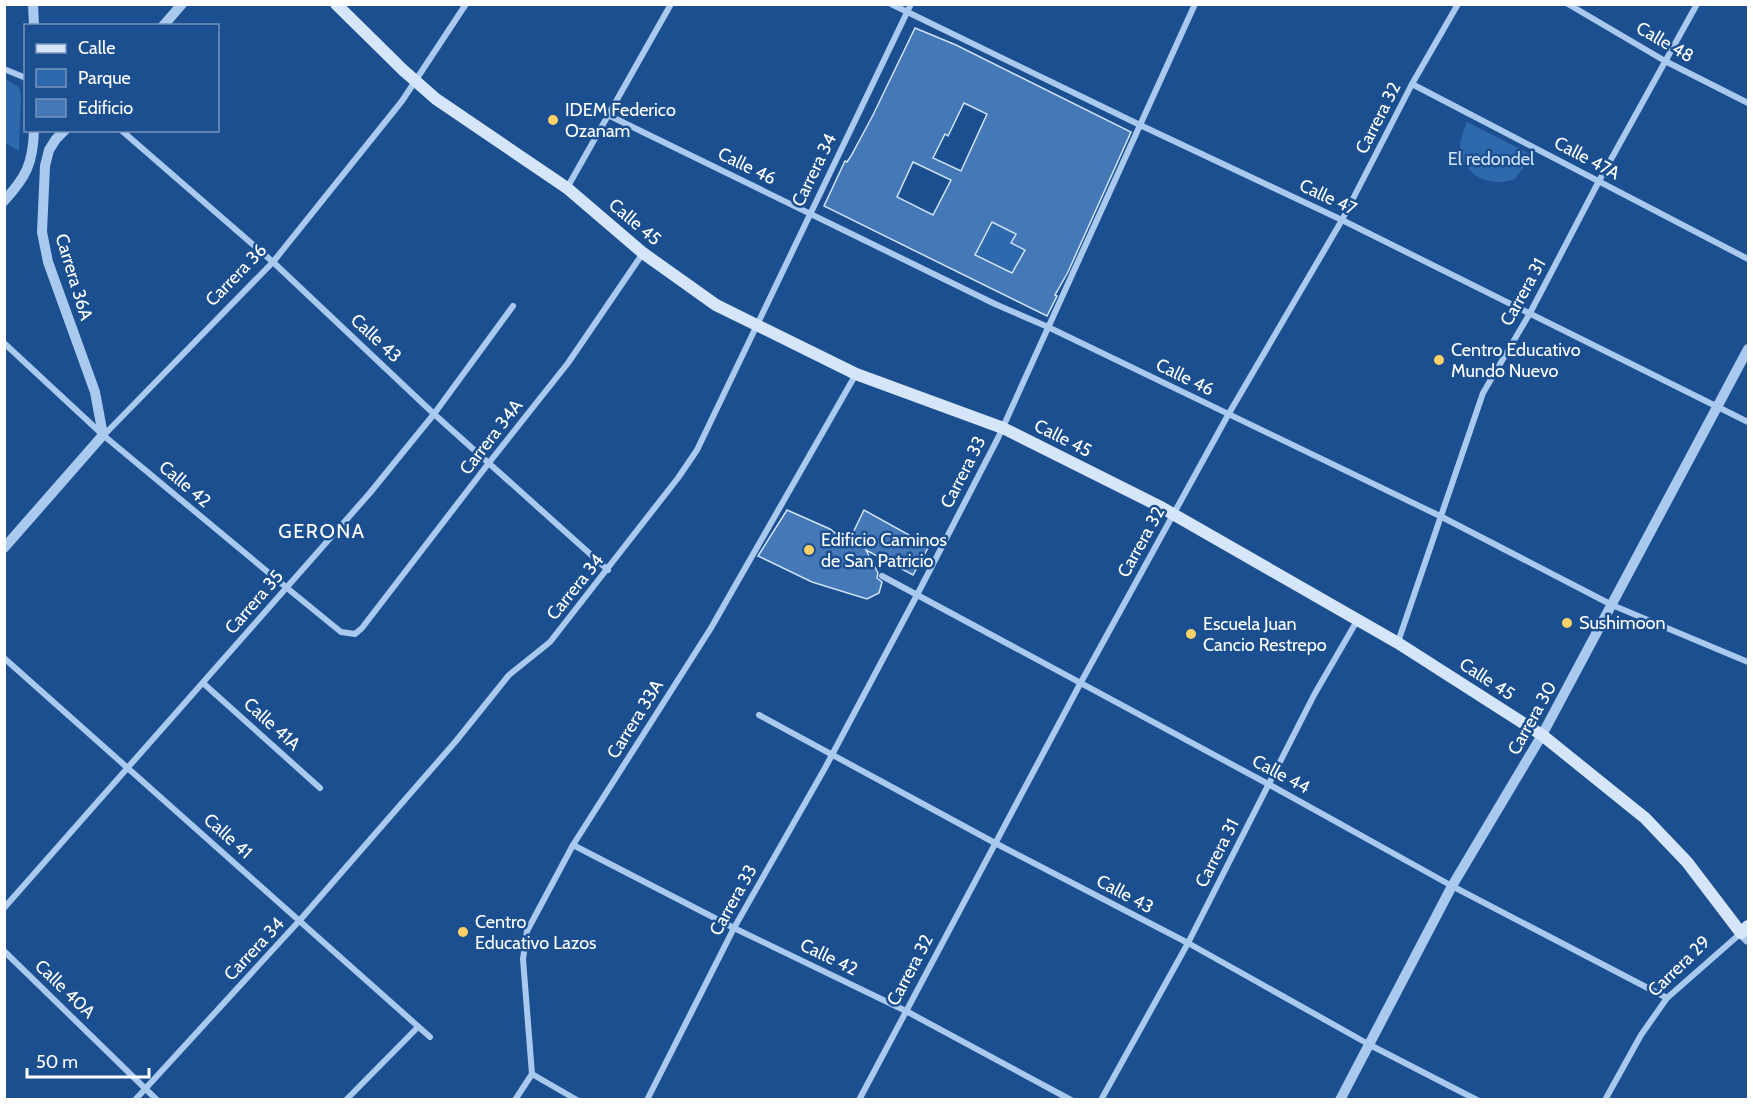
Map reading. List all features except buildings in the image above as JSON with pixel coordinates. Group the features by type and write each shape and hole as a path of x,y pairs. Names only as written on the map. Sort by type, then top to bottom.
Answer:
{"main road":[{"name":"Calle 45","path":"336,4 436,99 567,188 644,253 717,304 856,374 1003,428 1173,514 1358,619 1542,735 1645,818 1687,862 1746,933"}],"street":[{"path":"33,4 34,24"},
{"path":"165,24 182,4"},
{"name":"Carrera 36","path":"4,548 103,435 273,262 416,81 466,4"},
{"path":"567,188 672,4"},
{"name":"Calle 47","path":"891,4 1342,220 1749,422"},
{"name":"Carrera 34","path":"135,1100 300,920 456,741 509,675 550,642 678,478 697,450 911,4"},
{"name":"Carrera 33","path":"646,1100 734,928 832,754 1003,428 1195,4"},
{"name":"Carrera 32","path":"859,1100 1080,684 1228,415 1342,220 1412,84 1458,4"},
{"name":"Calle 48","path":"1568,4 1665,61 1749,104"},
{"path":"1585,13 1590,4"},
{"name":"Carrera 31","path":"1398,643 1483,393 1530,313 1599,181 1697,4"},
{"path":"4,69 24,77"},
{"name":"Calle 47A","path":"1412,84 1749,259"},
{"name":"Calle 46","path":"610,116 995,304 1048,327 1440,516 1612,605 1749,662"},
{"path":"4,201 22,181 30,162 33,132"},
{"name":"Carrera 36A","path":"63,132 49,150 45,166 42,232 48,262 95,392 103,435"},
{"name":"Calle 43","path":"123,132 273,262 488,464 608,570"},
{"name":"Carrera 34A","path":"355,634 568,363 644,253"},
{"name":"Carrera 35","path":"4,908 369,494 434,414 513,306"},
{"name":"Calle 42","path":"4,344 103,435 341,633 355,634"},
{"name":"Carrera 30","path":"1340,1100 1452,886 1542,735 1749,350"},
{"name":"Carrera 33A","path":"532,1074 523,958 527,931 573,845 711,628 856,374"},
{"name":"Calle 44","path":"882,576 1452,886 1667,998"},
{"name":"Carrera 31","path":"1101,1100 1188,943 1314,695 1358,619"},
{"name":"Calle 41","path":"4,658 430,1037"},
{"name":"Calle 41A","path":"203,683 320,788"},
{"name":"Calle 43","path":"759,715 995,843 1188,943 1370,1045 1477,1100"},
{"name":"Calle 42","path":"573,845 734,928 906,1011 1071,1100"},
{"name":"Carrera 29","path":"1605,1100 1641,1035 1667,998 1746,933"},
{"name":"Calle 40A","path":"4,951 157,1100"},
{"path":"346,1100 418,1027"},
{"path":"515,1100 532,1074 577,1100"}],"green space":[{"path":"5,79 19,87 21,95 19,151 5,143"},
{"name":"El redondel","path":"1467,122 1532,155 1515,179 1489,181 1480,178 1467,167 1460,147"},
{"path":"1017,215 1009,231 1015,235 1010,243 1024,250 1019,261 1062,282 1056,295 976,255 991,224 982,219"}],"place":[{"name":"IDEM Federico Ozanam","path":"553,120"},
{"name":"Centro Educativo Mundo Nuevo","path":"1439,360"},
{"name":"Edificio Caminos de San Patricio","path":"809,550"},
{"name":"Sushimoon","path":"1567,623"},
{"name":"Escuela Juan Cancio Restrepo","path":"1191,634"},
{"name":"Centro Educativo Lazos","path":"463,932"}],"district":[{"name":"GERONA","path":"322,531"}]}
